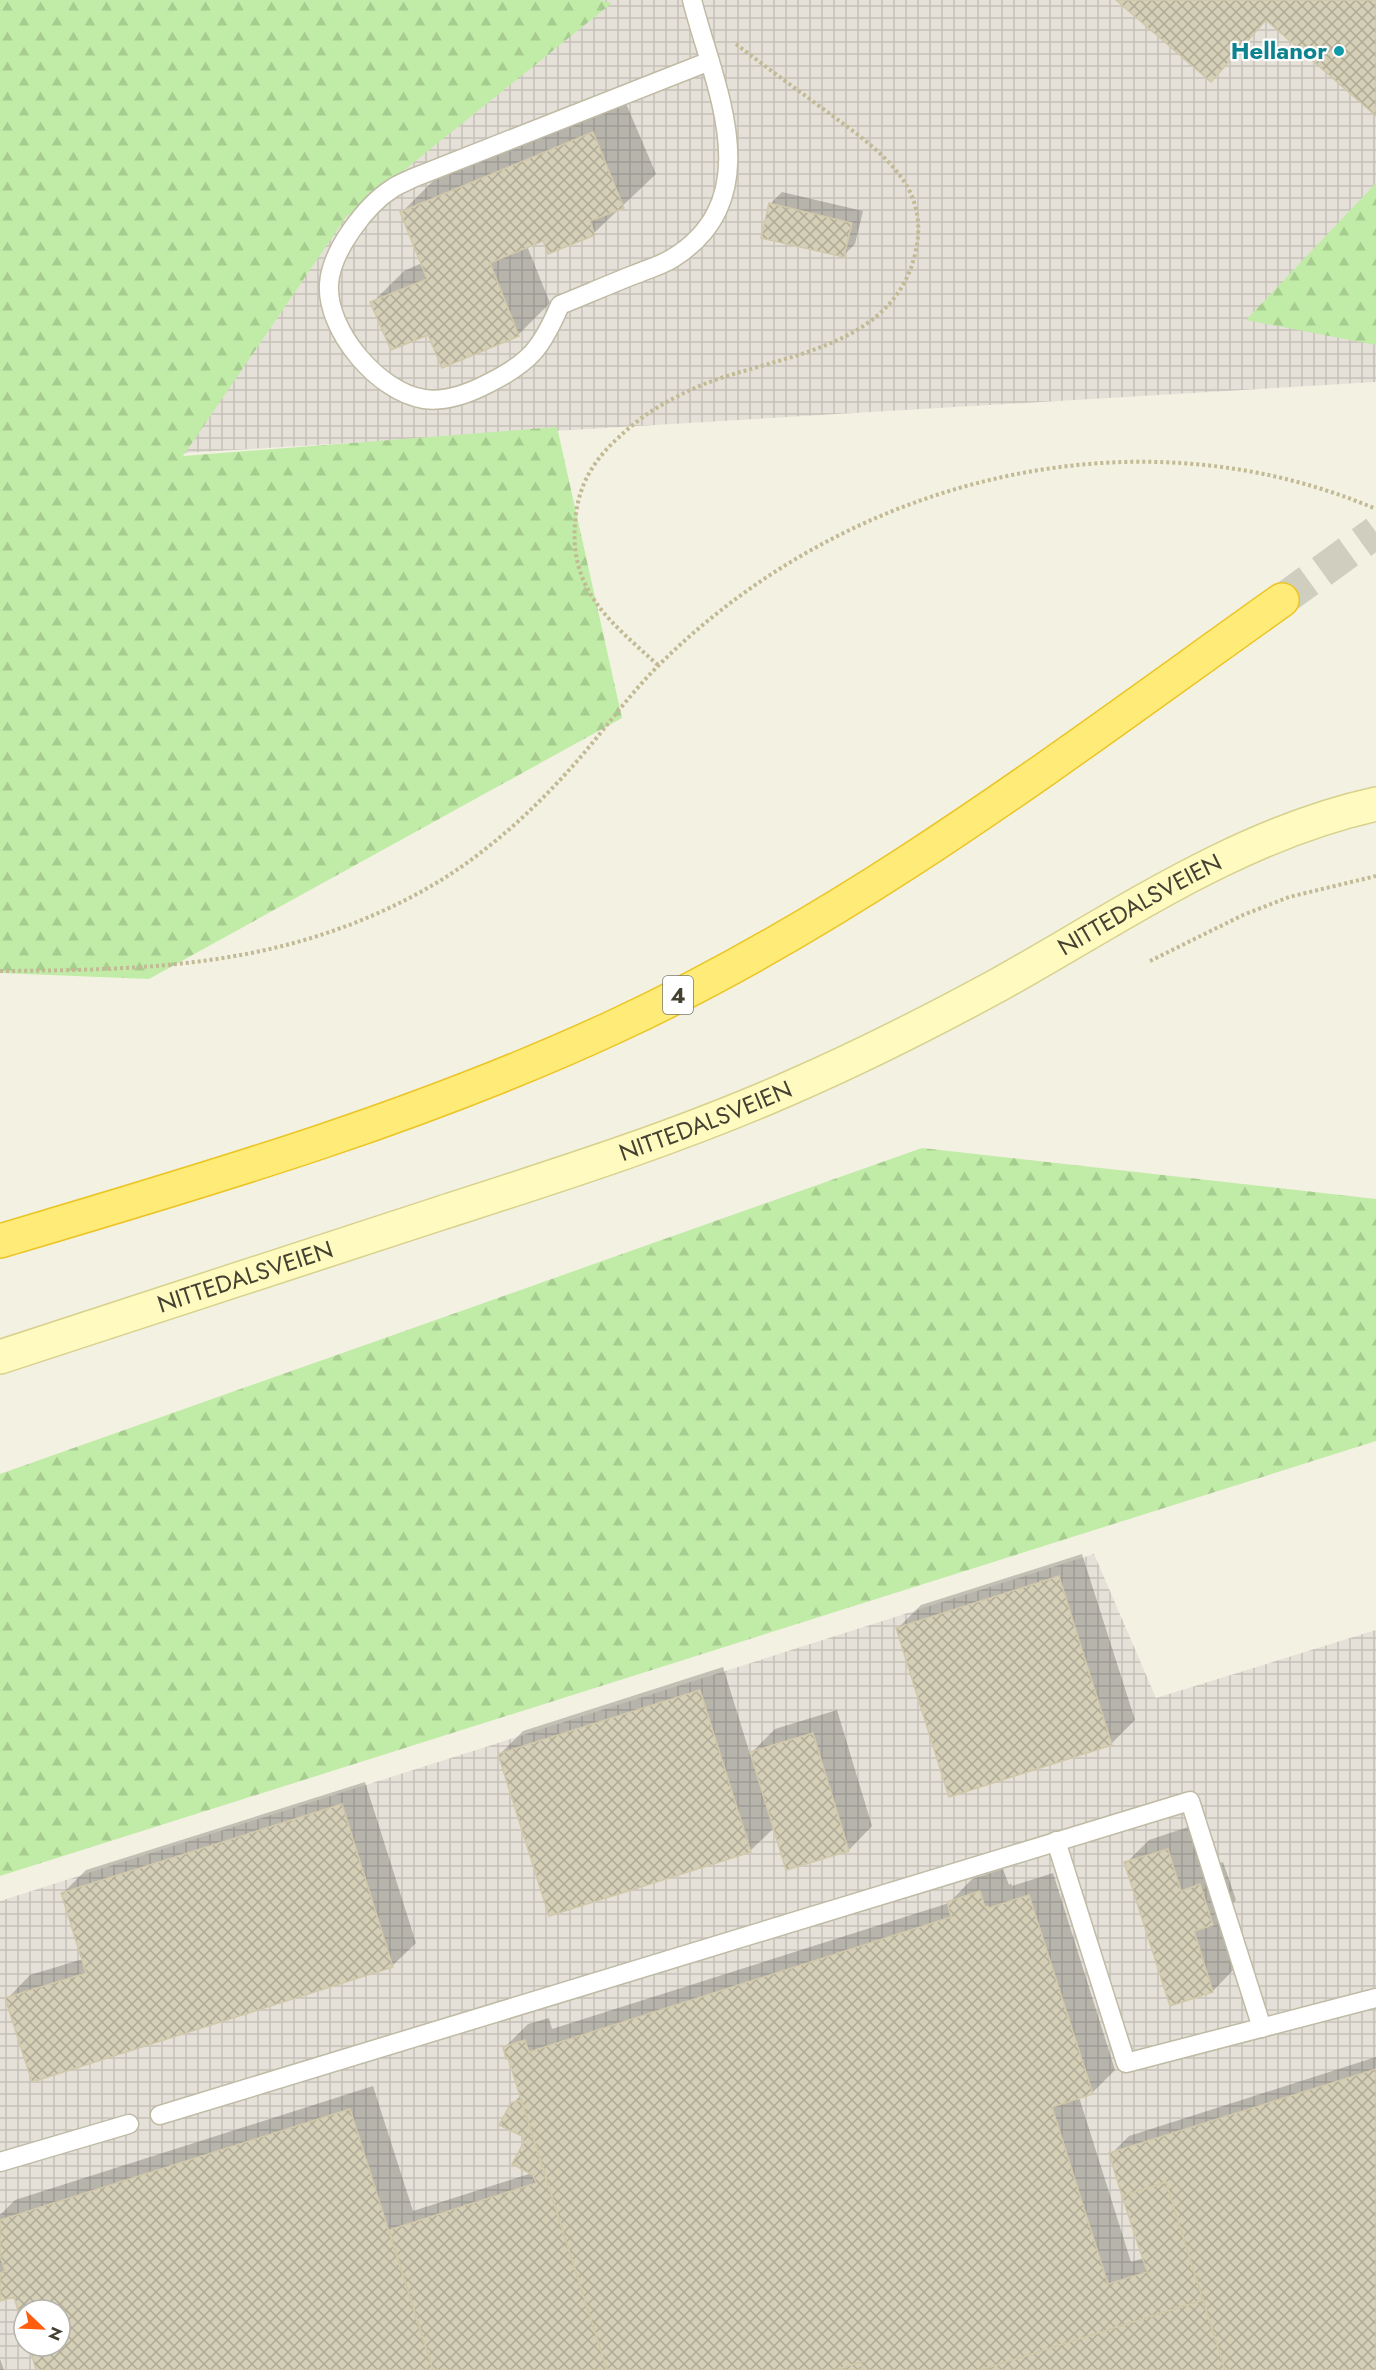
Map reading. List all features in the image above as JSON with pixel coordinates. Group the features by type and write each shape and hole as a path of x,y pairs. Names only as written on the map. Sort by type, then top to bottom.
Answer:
{"highway":[{"name":"4","path":"0,1241 216,1177 440,1101 627,1021 763,950 851,898 1012,791 1282,600"}],"main road":[{"name":"NITTEDALSVEIEN","path":"0,1356 534,1183 714,1120 874,1049 998,985 1147,899 1211,866 1323,819 1376,804"}],"lane":[{"path":"692,0 723,102 728,136 728,169 722,197 712,220 692,244 671,259 560,305 547,334 529,358 510,373 478,389 453,397 421,398 384,381 359,357 338,324 331,306 329,285 331,272 340,251 355,224 374,204 392,189 413,178 710,61"},
{"path":"160,2115 1190,1801 1262,2028"},
{"path":"1056,1841 1126,2063 1376,1998"},
{"path":"0,2162 129,2124"}],"path":[{"path":"658,665 612,622 597,604 580,574 575,556 575,523 577,504 591,468 600,455 638,418 660,404 706,384 836,341 881,315 905,283 913,263 918,240 918,219 914,199 896,169 859,136 729,39 699,28"},
{"path":"0,971 141,968 247,955 290,945 374,915 416,894 498,840 570,770 658,665 733,602 826,541 905,505 947,490 997,477 1046,468 1141,462 1184,463 1271,476 1350,498 1376,509"},
{"path":"1150,962 1243,915 1289,897 1376,876"}],"shaded area":[{"path":"212,0 1376,0 1376,382 183,453"},
{"path":"1094,1554 1156,1698 1376,1630 1376,2370 0,2370 0,1901"}],"green space":[{"path":"0,0 599,0 612,3 346,217 183,456 557,427 622,718 149,979 0,973"},
{"path":"1376,183 1376,345 1246,320"},
{"path":"922,1148 1376,1199 1376,1441 0,1876 0,1474"}],"building":[{"name":"Hellanor","path":"1116,0 1376,0 1376,116 1266,20 1211,82"},
{"path":"593,132 624,208 590,221 595,235 548,254 543,241 490,263 519,336 442,368 428,335 391,350 370,302 427,279 400,212"},
{"path":"769,203 852,223 844,257 761,238"},
{"path":"1059,1576 1112,1745 949,1797 896,1628"},
{"path":"700,1690 751,1852 549,1916 498,1754"},
{"path":"813,1733 849,1851 786,1870 750,1752"},
{"path":"342,1804 393,1967 32,2082 5,1998 86,1973 61,1893"},
{"path":"1168,1849 1181,1891 1200,1884 1213,1925 1194,1931 1213,1992 1170,2006 1124,1862"},
{"path":"980,1891 985,1907 989,1908 1029,1895 1093,2094 1052,2107 1108,2284 1147,2272 1122,2196 1166,2182 1203,2300 981,2370 863,2370 861,2362 835,2370 607,2370 503,2047 525,2040 529,2052 951,1917 947,1902"},
{"path":"1376,2069 1376,2370 1225,2370 1166,2182 1122,2196 1109,2153"},
{"path":"521,2100 607,2370 433,2370 389,2230 536,2183 533,2175 512,2164 524,2142 522,2136 499,2125 511,2103"},
{"path":"350,2109 433,2370 36,2370 32,2358 72,2358 72,2298 14,2297 0,2301 0,2273 5,2271 0,2256 0,2220"},
{"path":"1203,2300 1225,2370 981,2370"},
{"path":"861,2362 863,2370 835,2370"}],"tunnel":[{"path":"1282,600 1376,532"}],"place":[{"name":"Hellanor","path":"1339,51"}]}
